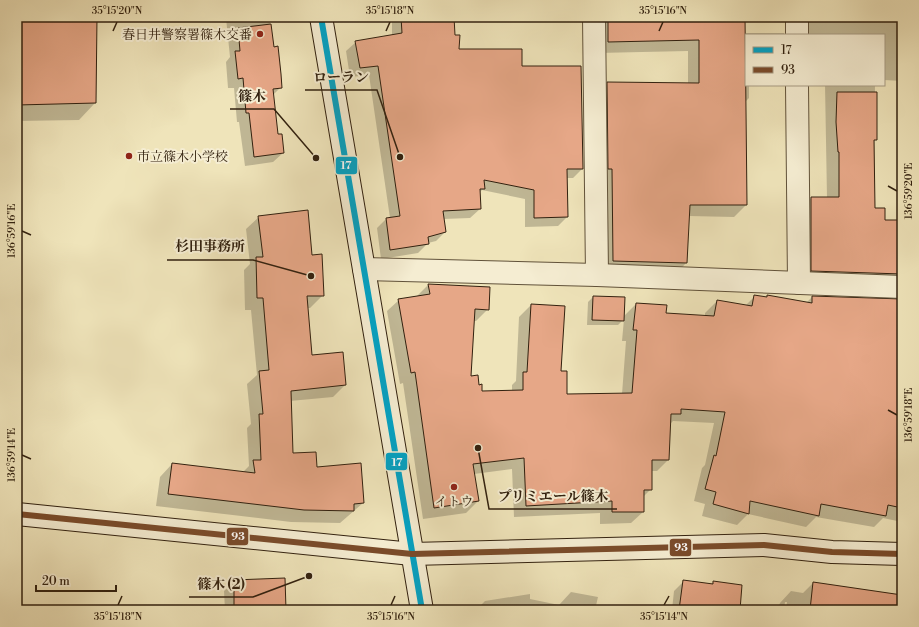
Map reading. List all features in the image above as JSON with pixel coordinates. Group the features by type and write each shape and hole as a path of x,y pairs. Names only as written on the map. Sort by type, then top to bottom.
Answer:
{"street":[{"path":"321,17 422,610"},
{"path":"594,17 597,274"},
{"path":"797,17 797,34"},
{"path":"797,86 799,283"},
{"path":"364,269 597,274 902,288"},
{"path":"17,514 412,554 764,545 832,552 902,554"}],"building":[{"path":"17,17 97,17 96,103 17,105"},
{"path":"401,17 454,17 455,35 460,35 459,49 522,49 522,66 581,66 583,169 567,169 568,217 534,218 534,190 484,180 485,189 480,189 481,209 443,211 446,232 428,237 429,244 390,250 386,218 400,216 378,66 360,68 355,41 402,33"},
{"path":"608,17 745,17 747,205 690,205 687,263 613,261 612,169 608,169 607,82 699,83 699,40 608,42"},
{"path":"271,24 274,47 278,46 281,74 282,88 273,89 278,134 282,134 284,153 254,157 249,113 246,113 243,78 238,79 235,51 240,51 238,28"},
{"path":"837,92 877,92 877,140 874,140 875,208 885,208 885,220 902,220 902,274 811,271 811,197 839,197 839,152 836,122"},
{"path":"308,210 312,255 322,254 324,296 307,296 312,355 343,352 346,385 291,391 293,453 316,452 317,467 361,463 364,503 354,504 354,511 304,510 168,494 172,463 255,473 253,460 261,460 259,414 263,414 259,371 269,370 263,298 257,298 256,257 263,257 258,216"},
{"path":"428,284 490,287 489,310 475,309 471,376 478,375 479,385 482,384 482,391 523,390 523,372 527,372 531,304 565,306 561,371 567,371 567,394 632,393 637,330 633,330 636,303 667,305 666,313 714,316 717,300 752,306 754,295 767,297 767,295 812,303 812,296 902,299 902,508 888,505 886,516 821,504 819,516 750,501 749,514 713,504 716,492 705,489 714,455 716,456 725,412 681,409 681,414 671,414 669,460 652,460 652,490 644,490 644,512 612,512 612,501 526,506 524,458 473,464 479,501 434,508 415,372 411,373 398,299 430,294"},
{"path":"593,296 625,297 624,321 592,320"},
{"path":"285,578 286,610 236,610 236,606 234,606 234,580"},
{"path":"683,580 713,584 713,581 742,585 740,610 679,610"},
{"path":"813,582 902,595 902,610 810,610"}],"transit line":[{"name":"17","path":"321,17 422,610"},
{"name":"93","path":"17,514 412,554 764,545 832,552 902,554"}],"place":[{"name":"春日井警察署篠木交番","path":"260,34"},
{"name":"市立篠木小学校","path":"129,156"},
{"name":"ローラン","path":"400,157"},
{"name":"篠木","path":"316,158"},
{"name":"杉田事務所","path":"311,276"},
{"name":"プリミエール篠木","path":"478,448"},
{"name":"イトウ","path":"454,487"},
{"name":"篠木 (2)","path":"309,576"}]}
